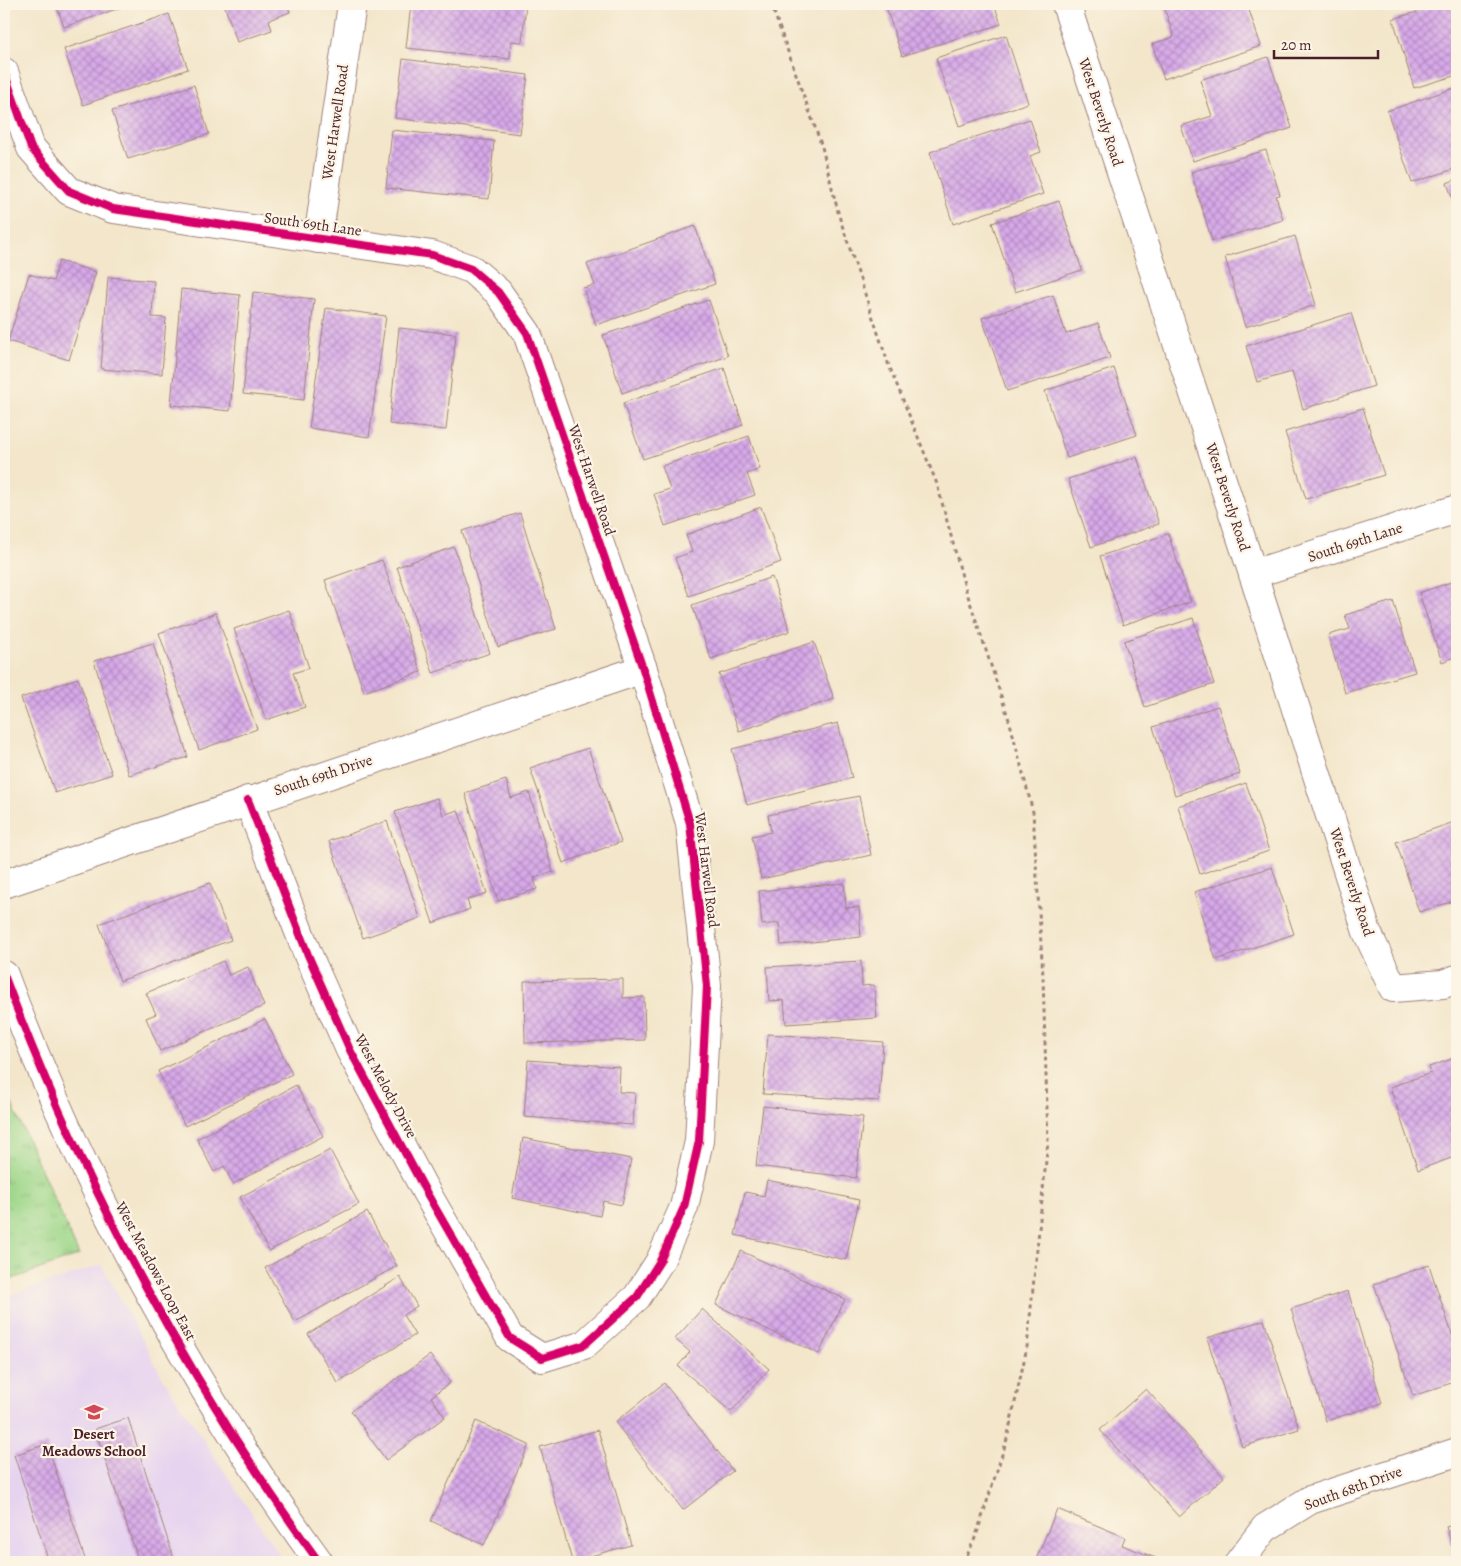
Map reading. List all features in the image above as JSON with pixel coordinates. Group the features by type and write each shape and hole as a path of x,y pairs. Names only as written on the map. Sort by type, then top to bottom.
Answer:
{"street":[{"name":"West Harwell Road","path":"318,239 352,4"},
{"name":"West Beverly Road","path":"1066,4 1253,574 1367,932 1393,988 1443,984 1457,979"},
{"name":"South 69th Lane","path":"4,72 31,148 69,190 113,209 432,255 472,269 498,292"},
{"name":"West Harwell Road","path":"498,292 527,333 643,669 690,823 707,986 699,1141 684,1206 660,1261 637,1297 584,1345 542,1358"},
{"name":"South 69th Lane","path":"1253,574 1457,509"},
{"name":"South 69th Drive","path":"4,884 248,800 643,669"},
{"name":"West Melody Drive","path":"248,800 308,955 350,1050 425,1190 510,1338 542,1358"},
{"name":"West Meadows Loop East","path":"4,975 60,1109 108,1213 165,1320 228,1426 319,1562"},
{"name":"South 68th Drive","path":"1239,1562 1265,1528 1310,1500 1457,1452"}],"path":[{"path":"771,4 822,147 839,216 888,363 937,484 964,584 1010,723 1033,812 1043,977 1048,1142 1027,1347 1007,1439 976,1536 964,1562"}],"shaded area":[{"name":"Desert Meadows School","path":"102,1265 163,1378 284,1562 4,1562 4,1297"}],"green space":[{"path":"4,1086 79,1255 4,1282"}],"building":[{"path":"56,4 131,4 64,27"},
{"path":"224,4 287,4 290,12 269,20 272,30 237,42"},
{"path":"411,4 526,4 522,42 511,41 510,59 406,48"},
{"path":"885,4 994,4 1001,24 902,56"},
{"path":"1163,4 1247,4 1261,46 1164,79 1152,44 1174,37"},
{"path":"1444,4 1457,4 1457,75 1414,88 1393,19"},
{"path":"169,14 188,69 83,105 64,49"},
{"path":"1006,35 1028,103 959,126 936,58"},
{"path":"1268,57 1292,128 1193,161 1181,126 1212,116 1200,80"},
{"path":"403,59 528,75 520,134 395,118"},
{"path":"194,85 209,134 128,159 112,111"},
{"path":"1457,87 1457,168 1412,183 1387,111"},
{"path":"1030,119 1041,152 1030,156 1043,194 953,224 930,152"},
{"path":"392,130 494,141 489,199 386,188"},
{"path":"1266,150 1280,195 1276,196 1283,220 1212,241 1191,172"},
{"path":"1457,179 1457,212 1447,183"},
{"path":"1059,201 1082,270 1015,292 992,223"},
{"path":"695,226 715,284 596,325 583,288 595,285 587,264"},
{"path":"1295,236 1316,305 1245,327 1225,257"},
{"path":"59,261 96,272 69,360 8,341 29,274 53,281"},
{"path":"108,277 154,281 152,317 166,318 162,374 101,369"},
{"path":"181,289 240,295 230,411 171,405"},
{"path":"253,292 314,299 304,400 243,394"},
{"path":"1053,295 1066,334 1098,323 1110,358 1007,391 982,318"},
{"path":"709,300 728,356 622,393 603,335"},
{"path":"326,308 386,316 369,437 309,428"},
{"path":"1351,313 1374,386 1303,409 1292,372 1257,382 1246,346"},
{"path":"399,328 456,334 446,430 389,424"},
{"path":"724,368 743,425 643,459 623,403"},
{"path":"1114,368 1137,435 1067,458 1045,391"},
{"path":"1363,408 1384,475 1306,499 1285,432"},
{"path":"749,436 760,469 747,474 755,495 665,526 654,494 670,489 662,466"},
{"path":"1137,457 1159,524 1091,547 1068,479"},
{"path":"761,507 781,562 689,596 675,558 692,552 686,535"},
{"path":"520,513 556,629 498,647 462,531"},
{"path":"1168,534 1191,602 1123,625 1100,556"},
{"path":"454,547 490,653 433,673 397,567"},
{"path":"382,560 421,672 364,692 325,580"},
{"path":"772,577 790,631 711,659 692,605"},
{"path":"1457,580 1457,656 1442,662 1419,593"},
{"path":"1393,601 1415,672 1345,693 1328,635 1350,629 1345,615"},
{"path":"289,610 309,668 293,673 305,707 266,720 234,629"},
{"path":"216,613 257,729 199,750 159,633"},
{"path":"1193,618 1214,684 1145,707 1124,641"},
{"path":"814,642 834,699 739,731 719,674"},
{"path":"153,643 188,757 129,775 94,661"},
{"path":"78,678 112,774 55,793 21,698"},
{"path":"1218,706 1240,774 1175,795 1153,727"},
{"path":"838,723 852,778 747,805 732,749"},
{"path":"588,748 621,842 563,863 530,768"},
{"path":"506,780 511,798 529,792 553,872 534,878 537,889 498,901 465,793"},
{"path":"1246,783 1269,851 1200,874 1178,806"},
{"path":"859,796 871,855 761,879 752,836 771,832 768,815"},
{"path":"437,798 443,815 458,810 487,893 467,900 470,909 433,923 395,812"},
{"path":"387,821 420,918 363,938 329,841"},
{"path":"1457,821 1457,900 1419,912 1396,842"},
{"path":"1272,867 1294,934 1216,960 1194,892"},
{"path":"210,883 231,940 120,981 99,924"},
{"path":"844,883 846,908 859,907 861,937 781,945 779,923 762,925 759,891"},
{"path":"223,961 229,975 248,967 264,1006 160,1051 146,1018 156,1014 146,993"},
{"path":"861,961 862,986 874,985 877,1018 786,1024 784,1000 769,1001 767,967"},
{"path":"623,979 623,998 644,997 645,1040 525,1043 524,981"},
{"path":"265,1019 292,1074 185,1126 158,1071"},
{"path":"768,1034 883,1042 879,1101 763,1094"},
{"path":"1457,1057 1457,1156 1418,1170 1390,1087 1431,1073 1429,1067"},
{"path":"528,1060 620,1067 619,1092 635,1093 633,1125 524,1117"},
{"path":"296,1085 323,1136 233,1184 224,1166 214,1172 197,1139"},
{"path":"763,1106 863,1117 856,1178 756,1166"},
{"path":"523,1138 631,1159 622,1205 603,1201 600,1216 512,1198"},
{"path":"330,1150 359,1204 269,1251 240,1197"},
{"path":"767,1180 859,1200 846,1260 735,1235 745,1192 764,1196"},
{"path":"367,1212 397,1266 295,1322 265,1268"},
{"path":"741,1251 845,1299 819,1354 716,1305"},
{"path":"1429,1265 1457,1349 1457,1381 1413,1396 1374,1284"},
{"path":"400,1277 417,1306 403,1315 415,1335 338,1383 308,1334"},
{"path":"1348,1291 1382,1403 1326,1421 1291,1309"},
{"path":"702,1309 769,1369 731,1412 678,1366 690,1352 675,1339"},
{"path":"1264,1320 1299,1429 1242,1447 1207,1338"},
{"path":"430,1355 450,1383 431,1397 445,1417 386,1460 351,1411"},
{"path":"664,1383 733,1471 683,1510 615,1422"},
{"path":"1146,1389 1224,1477 1179,1517 1100,1430"},
{"path":"128,1418 175,1562 139,1562 95,1429"},
{"path":"476,1421 529,1445 484,1545 431,1521"},
{"path":"598,1430 631,1545 572,1561 540,1447"},
{"path":"47,1444 86,1562 49,1562 14,1455"},
{"path":"1057,1509 1125,1537 1122,1545 1161,1560 1160,1562 1035,1562"},
{"path":"1457,1524 1457,1561 1446,1527"}],"cycle path":[{"path":"4,72 31,148 69,191 113,209 432,255 471,269 498,292 527,333 643,669 690,823 707,986 699,1141 684,1207 660,1261 637,1297 584,1345 542,1358 510,1338 425,1190 350,1050 308,955 248,800"},
{"path":"4,975 67,1129 142,1279 226,1424 271,1494 319,1562"}],"place":[{"name":"Desert Meadows School","path":"94,1412"}]}
